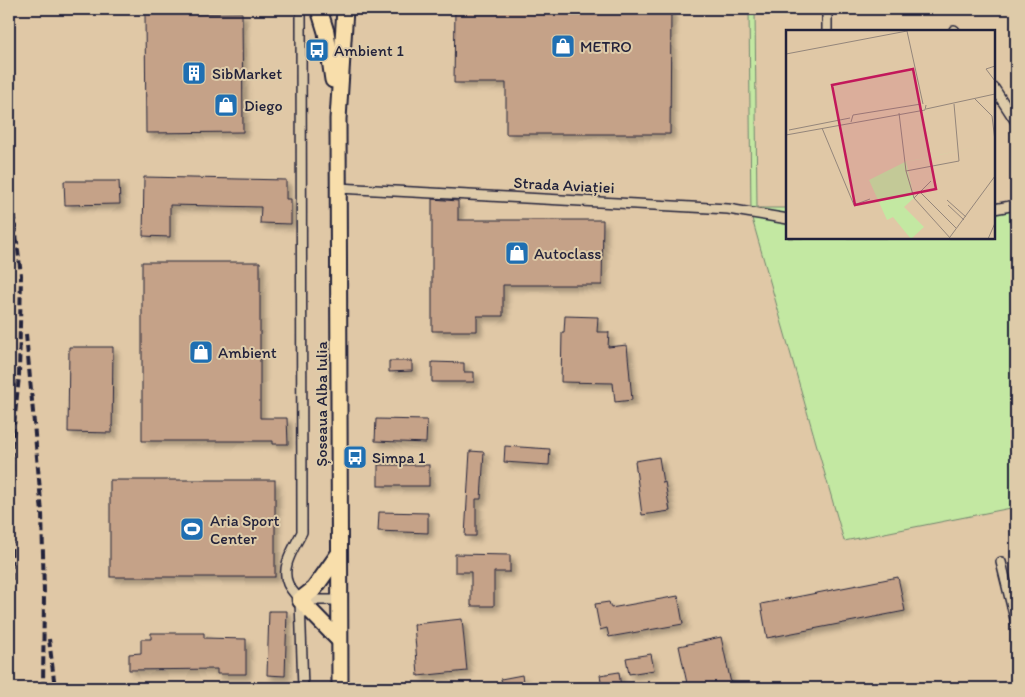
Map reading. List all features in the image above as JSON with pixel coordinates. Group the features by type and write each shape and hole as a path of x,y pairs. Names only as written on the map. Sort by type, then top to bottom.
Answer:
{"main road":[{"name":"Șoseaua Alba Iulia","path":"319,9 326,32 338,119"},
{"name":"Șoseaua Alba Iulia","path":"340,688 338,555 338,119 345,9"},
{"path":"338,555 314,589 300,600 339,640"}],"street":[{"path":"301,9 302,532 287,560 286,571 288,584 300,600 303,688"},
{"path":"827,9 827,30"},
{"path":"995,90 1016,122"},
{"name":"Strada Aviației","path":"338,188 728,208 786,219"},
{"path":"995,209 1016,205"},
{"path":"1000,562 1016,623"},
{"path":"300,600 339,600"}],"green space":[{"path":"749,9 755,9 757,208 786,208 786,239 995,239 995,203 1016,203 1016,507 844,541 751,215"}],"building":[{"name":"METRO","path":"455,9 671,9 670,134 506,134 506,83 454,83"},
{"name":"SibMarket","path":"242,13 243,132 146,133 145,14"},
{"path":"144,177 286,180 286,199 291,199 291,224 260,223 261,207 170,205 170,237 143,236"},
{"path":"64,181 119,181 120,204 65,205"},
{"name":"Autoclass","path":"432,199 458,201 458,220 603,220 602,285 503,285 503,316 477,316 477,331 432,331"},
{"name":"Ambient","path":"142,262 260,262 260,418 287,418 288,444 273,444 273,441 142,441"},
{"path":"565,316 598,317 597,332 609,332 608,347 627,345 632,400 615,402 613,383 561,382 562,332 564,332"},
{"path":"69,347 113,347 112,433 68,432"},
{"path":"389,361 412,361 412,371 389,372"},
{"path":"432,362 464,363 464,372 474,372 474,382 432,382"},
{"path":"376,419 427,420 426,443 375,441"},
{"path":"505,446 550,449 549,465 504,462"},
{"path":"470,451 484,452 481,499 476,499 476,536 465,536"},
{"path":"659,457 670,511 642,515 635,461"},
{"path":"378,465 429,465 429,486 378,486"},
{"name":"Aria Sport Center","path":"110,480 275,480 275,577 110,577"},
{"path":"379,512 428,513 428,533 378,531"},
{"path":"455,554 510,555 510,572 494,572 494,606 471,606 471,572 455,572"},
{"path":"898,577 905,611 767,638 761,604"},
{"path":"678,596 683,624 609,637 607,628 600,630 595,604 609,602 611,608"},
{"path":"269,611 287,611 285,676 267,675"},
{"path":"462,619 467,671 418,676 414,624"},
{"path":"151,633 204,633 204,638 246,639 246,674 217,674 217,669 129,670 129,654 141,653 141,639 151,639"},
{"path":"721,637 732,688 688,688 679,646"},
{"path":"651,654 654,670 629,674 626,658"},
{"path":"619,672 621,688 602,688 600,675"},
{"path":"522,675 524,688 503,688 501,679"}],"railway":[{"path":"9,177 21,275 19,376 12,445 11,688"},
{"path":"26,334 42,513 44,594 43,688"},
{"path":"49,639 55,688"}],"place":[{"name":"METRO","path":"563,46"},
{"name":"Ambient 1","path":"317,50"},
{"name":"SibMarket","path":"194,73"},
{"name":"Diego","path":"226,105"},
{"name":"Autoclass","path":"517,253"},
{"name":"Ambient","path":"201,352"},
{"name":"Simpa 1","path":"355,457"},
{"name":"Aria Sport Center","path":"192,529"}]}
